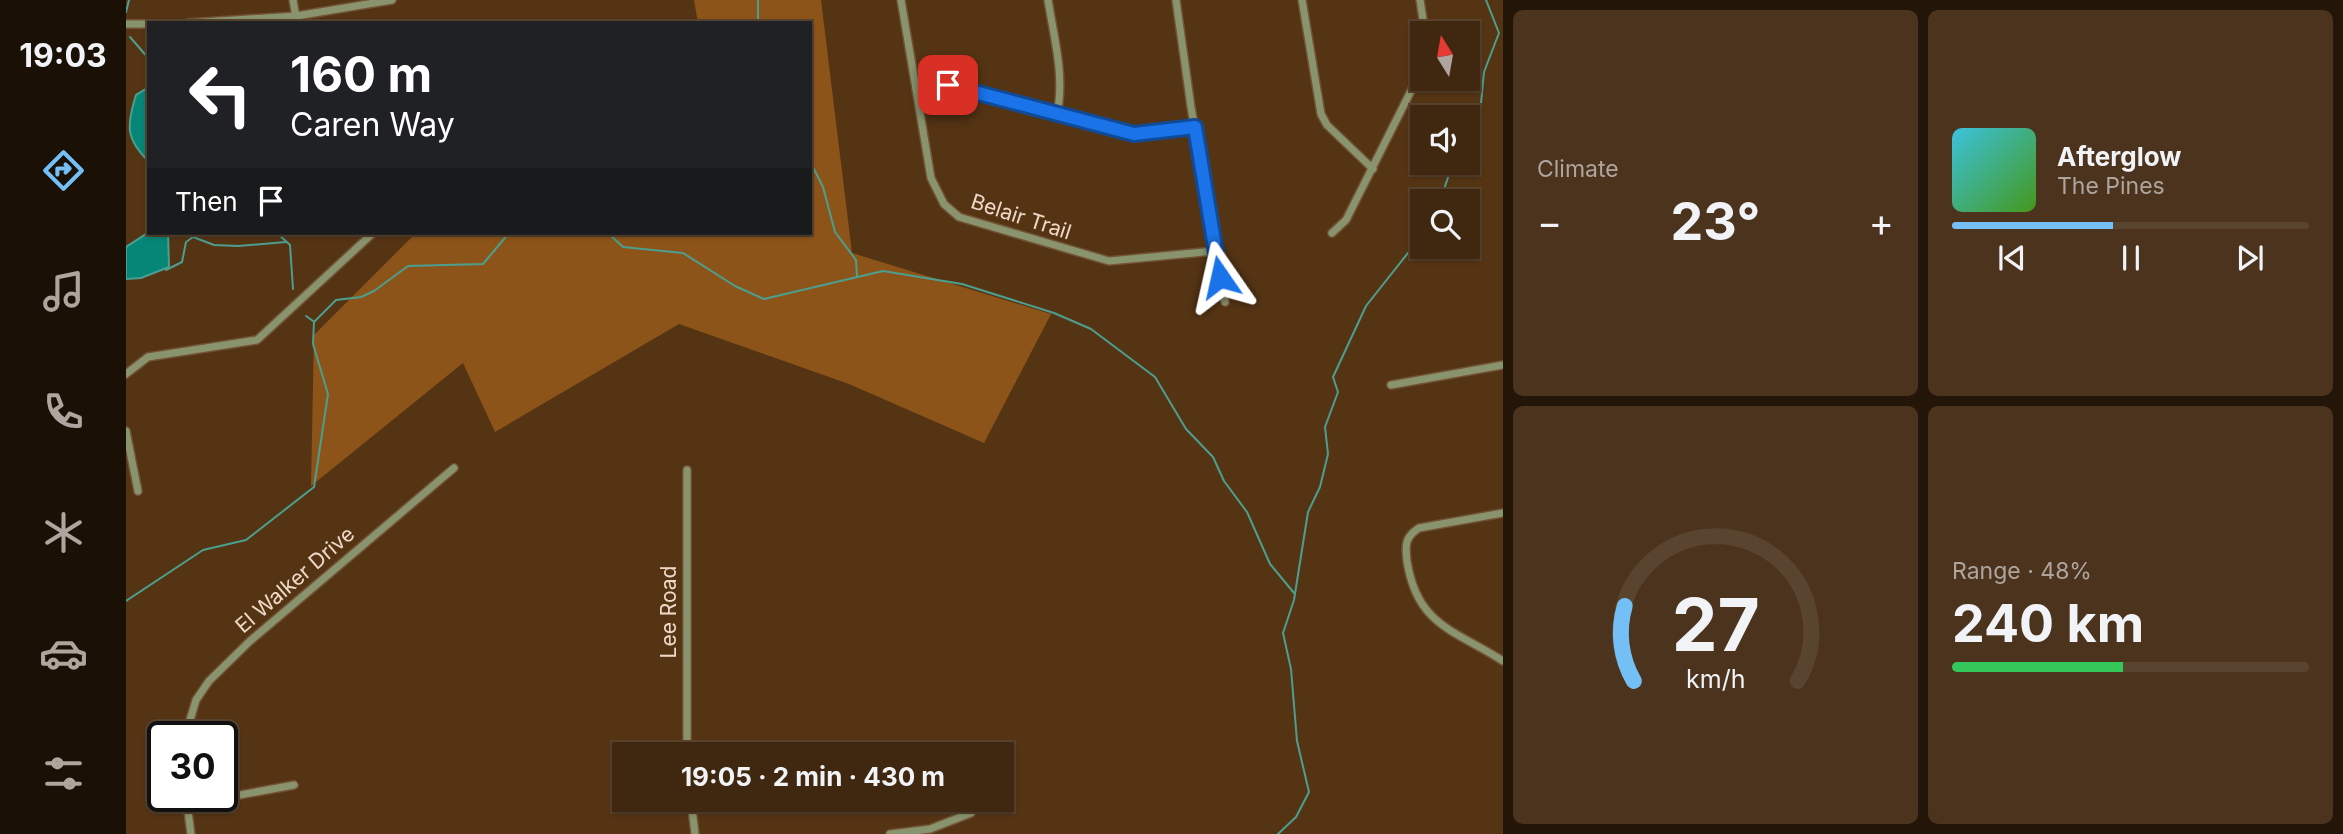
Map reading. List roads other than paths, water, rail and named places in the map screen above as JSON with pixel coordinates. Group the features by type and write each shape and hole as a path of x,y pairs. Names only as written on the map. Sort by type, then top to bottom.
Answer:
{"street":[{"path":"293,0 297,20"},
{"path":"261,21 297,20 392,0"},
{"name":"Belair Trail","path":"901,0 931,178 944,204 959,217 1109,261 1215,251"},
{"path":"1048,0 1061,96 1057,114"},
{"path":"1176,0 1225,302"},
{"path":"1302,0 1321,114 1327,125 1373,169"},
{"path":"1420,0 1423,21"},
{"path":"126,24 147,24"},
{"path":"916,88 960,85 1134,134 1195,127"},
{"path":"1332,233 1346,220 1411,91"},
{"path":"126,374 148,357 257,340 371,235"},
{"path":"1391,385 1503,365"},
{"path":"126,432 138,491"},
{"name":"El Walker Drive","path":"190,721 196,700 209,681 250,641 454,468"},
{"name":"Lee Road","path":"687,470 687,742"},
{"path":"1503,513 1419,528 1408,536 1405,546 1411,583 1421,605 1456,637 1500,660 1503,650"},
{"path":"238,793 294,785"},
{"path":"188,812 191,834"},
{"path":"692,812 695,834"},
{"path":"890,834 930,829 971,813"}],"water":[{"path":"147,88 147,160 136,146 130,132 136,95"},
{"path":"147,233 168,235 169,267 141,278 126,279 126,247"}],"waterway":[{"path":"126,12 129,0"},
{"path":"758,0 758,21"},
{"path":"1480,105 1484,72 1499,33 1486,0"},
{"path":"130,37 147,57"},
{"path":"812,165 823,187 835,232 856,260 857,277"},
{"path":"1444,189 1449,175"},
{"path":"279,235 290,245 293,289"},
{"path":"126,601 203,550 246,540 314,487 328,394 313,344 314,322 336,300 361,297 374,291 408,266 483,264 507,235"},
{"path":"610,235 623,247 683,253 735,286 764,299 883,271 962,284 1054,313 1091,329 1155,377 1186,429 1213,457 1224,481 1247,512 1270,564 1294,593"},
{"path":"166,270 182,262 186,242 193,237 214,245 286,242"},
{"path":"1278,834 1296,817 1309,792 1297,741 1291,669 1283,633 1294,600 1308,512 1320,487 1328,454 1325,427 1338,392 1333,377 1366,306 1410,250"},
{"path":"306,316 313,321"}]}
